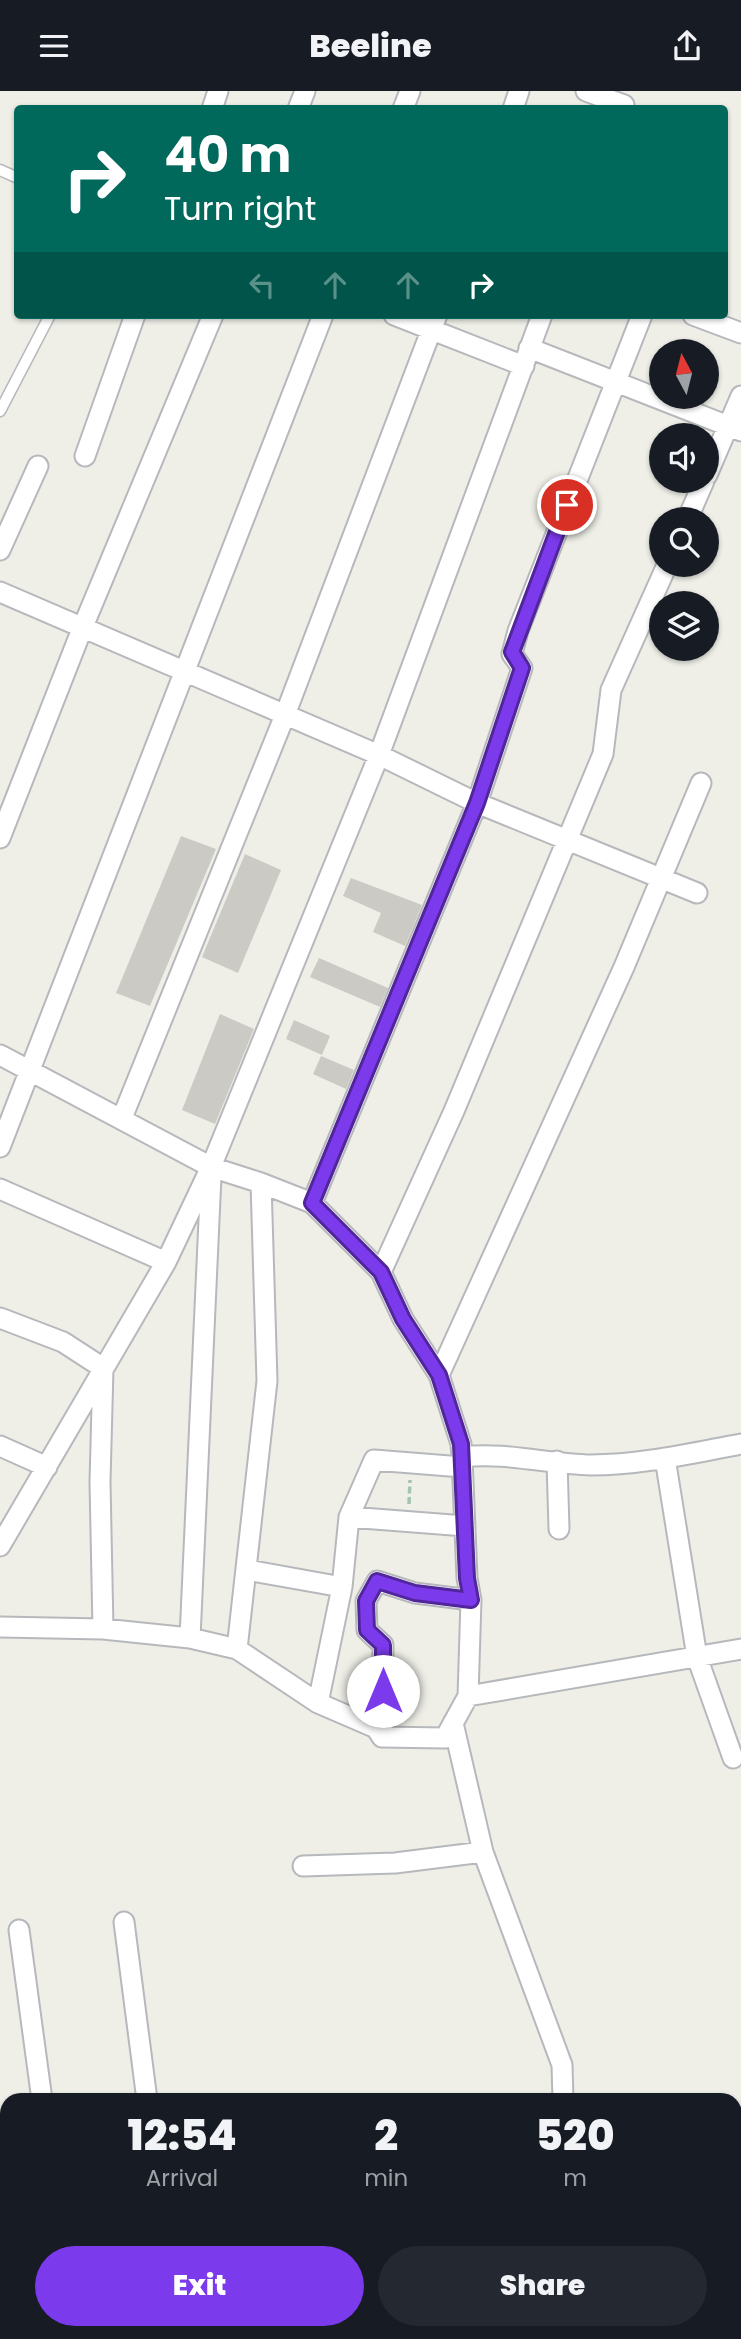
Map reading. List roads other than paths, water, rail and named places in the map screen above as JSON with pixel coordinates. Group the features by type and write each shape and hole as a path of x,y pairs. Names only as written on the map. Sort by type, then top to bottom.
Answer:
{"street":[{"path":"586,91 625,101"},
{"path":"85,456 134,319"},
{"path":"0,838 82,628 211,319"},
{"path":"0,1147 321,319"},
{"path":"417,319 435,322 526,357 616,380 735,428"},
{"path":"0,1546 166,1262 211,1167 379,755 540,319"},
{"path":"312,1203 477,803 522,668 512,654 518,631 640,319"},
{"path":"703,319 741,333"},
{"path":"122,1118 285,715 435,322"},
{"path":"719,455 735,428 741,396"},
{"path":"0,550 38,466"},
{"path":"381,1272 454,1111 603,754 611,690 662,577"},
{"path":"0,592 379,755 477,803 698,893"},
{"path":"439,1375 562,1107 701,783"},
{"path":"0,1055 211,1167 312,1203 381,1272 403,1319 439,1375 461,1444 467,1578 471,1600 468,1696 445,1738 382,1737"},
{"path":"190,1638 211,1167"},
{"path":"237,1649 267,1381 261,1183"},
{"path":"0,1189 166,1262"},
{"path":"0,1318 63,1342 103,1368"},
{"path":"103,1368 100,1482 103,1629"},
{"path":"318,1703 342,1587 349,1517 374,1460 411,1463 462,1462 510,1455 592,1465 665,1458 741,1444"},
{"path":"0,1446 47,1467"},
{"path":"665,1458 697,1657 733,1758"},
{"path":"557,1461 559,1529"},
{"path":"349,1517 408,1524 465,1526"},
{"path":"247,1570 342,1587"},
{"path":"382,1737 383,1645 367,1630 366,1601 377,1581 415,1593 471,1600"},
{"path":"0,1627 103,1629 190,1638 237,1649 318,1703 376,1728 382,1737"},
{"path":"468,1696 741,1649"},
{"path":"453,1723 483,1852 562,2066 565,2093"},
{"path":"303,1866 395,1863 483,1852"},
{"path":"124,1922 146,2093"},
{"path":"19,1930 41,2093"}],"lane":[{"path":"0,411 48,319"}]}
